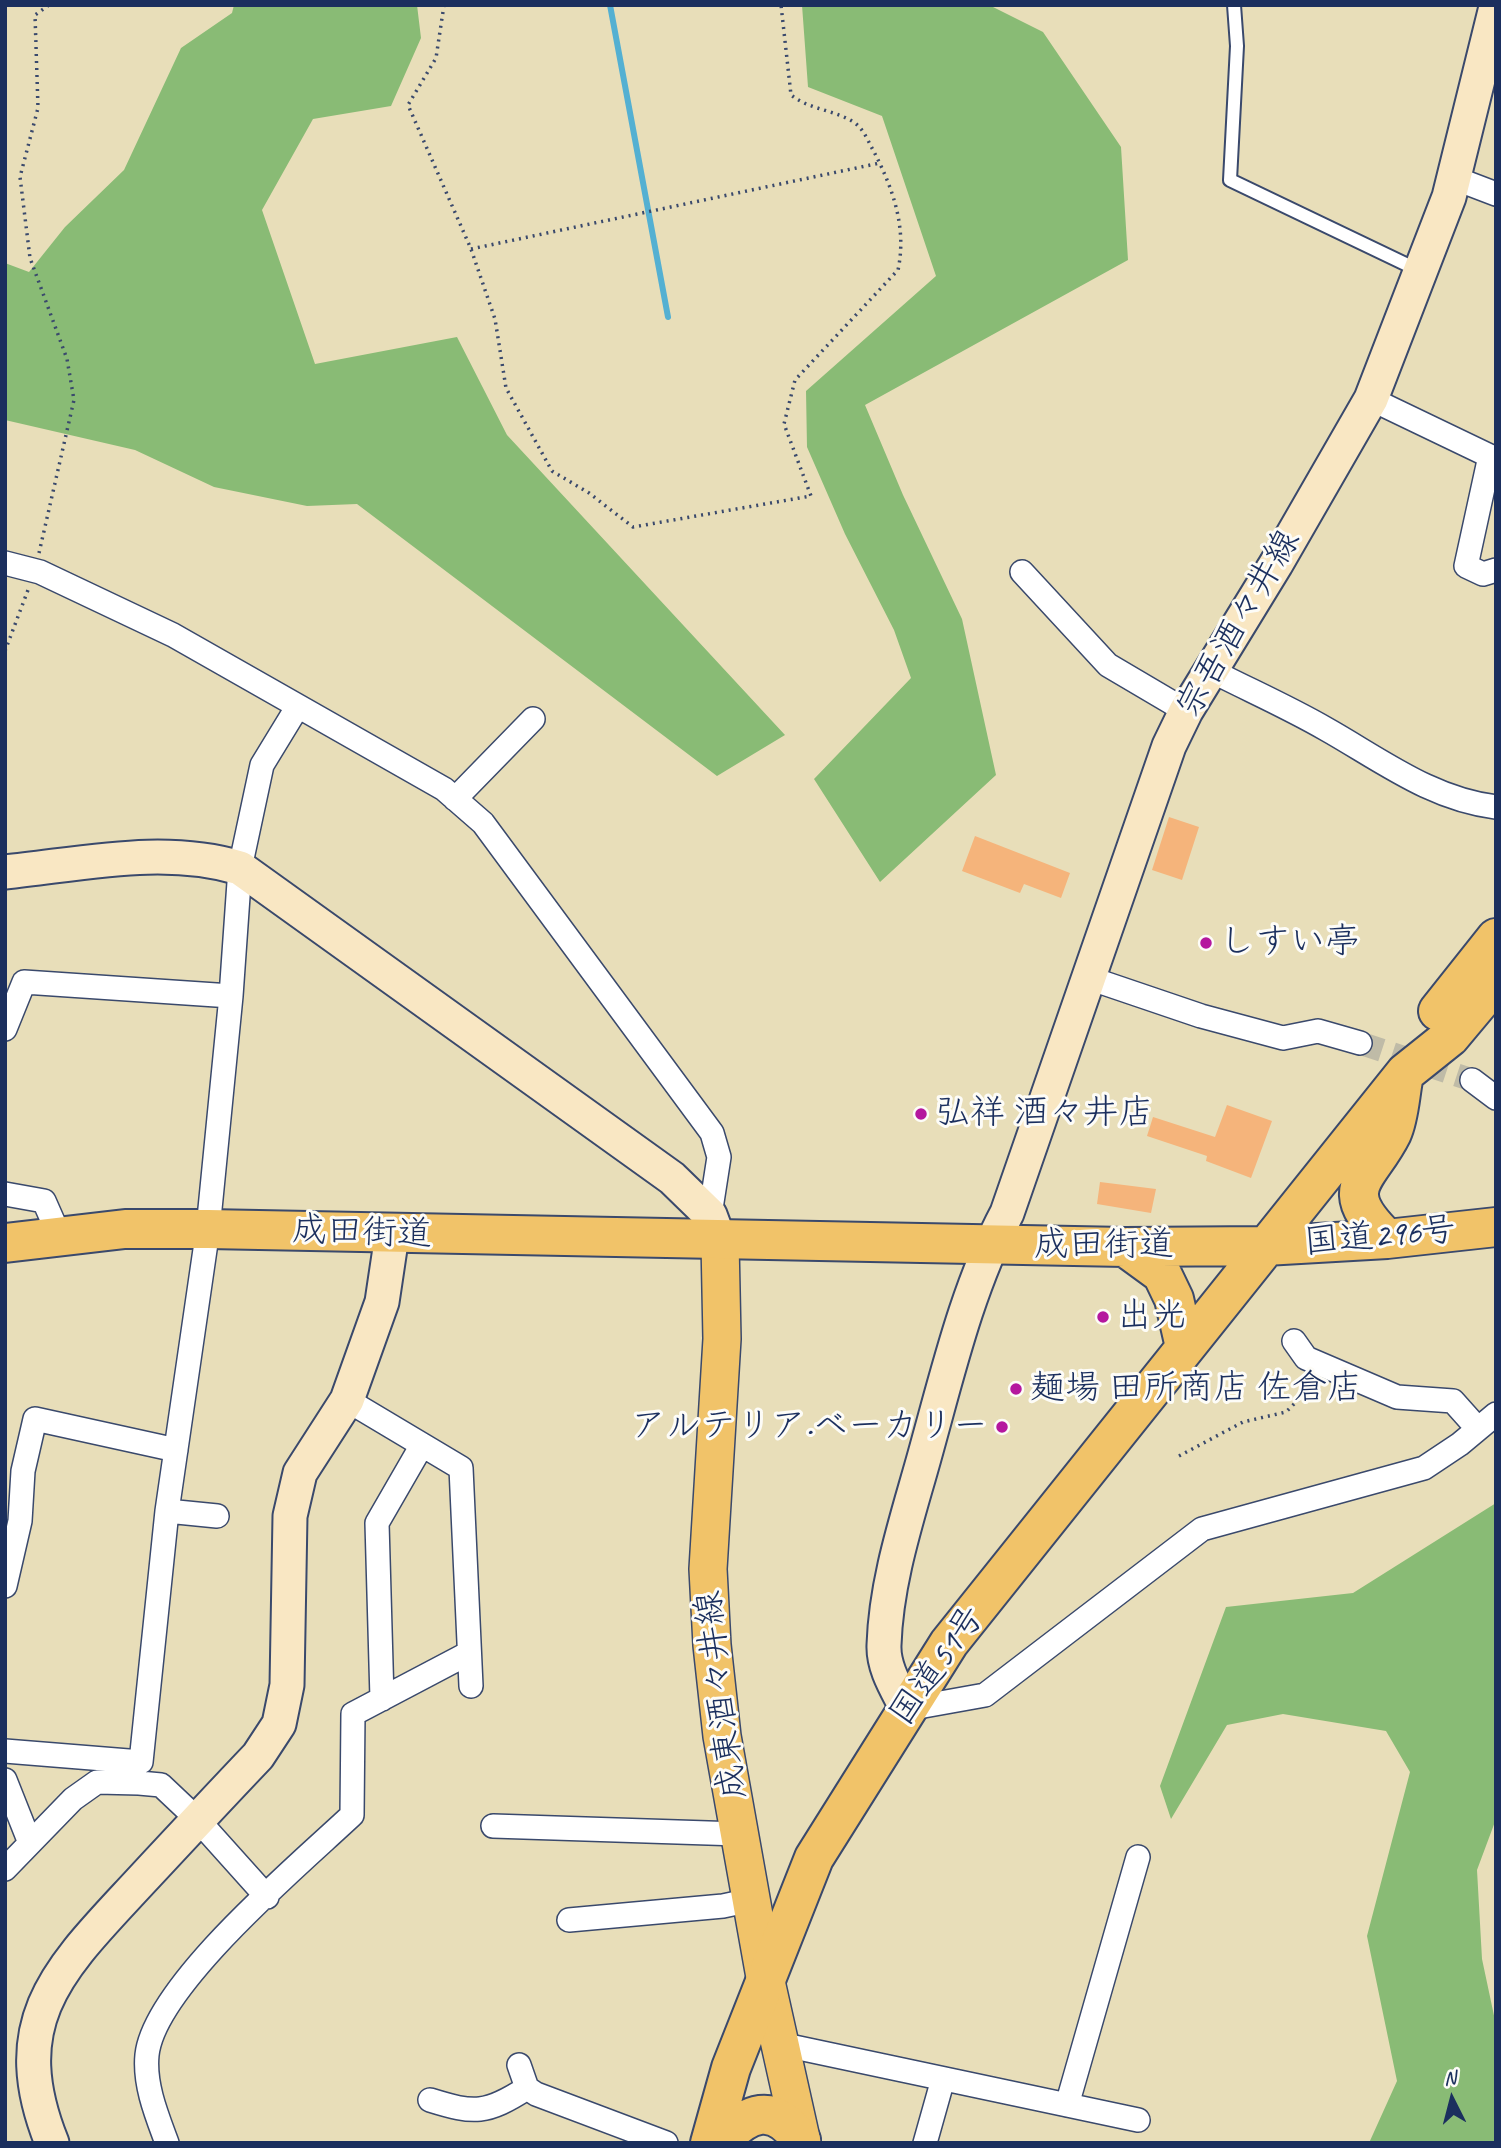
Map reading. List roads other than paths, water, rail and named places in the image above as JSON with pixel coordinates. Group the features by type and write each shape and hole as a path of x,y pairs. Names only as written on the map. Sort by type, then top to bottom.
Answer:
{"highway":[{"path":"1387,1238 1369,1221 1360,1203 1359,1186 1367,1168 1392,1132 1405,1073 1429,1022 1496,938"},
{"path":"1265,1246 1405,1073 1450,1037 1496,982"},
{"name":"国道296号","path":"1265,1246 1496,1227"},
{"name":"成田街道","path":"5,1243 59,1235 125,1230 208,1229 392,1235 715,1228 989,1245 1265,1246"},
{"name":"国道51号","path":"710,2143 731,2068 814,1858 949,1643 1265,1246"},
{"path":"1125,1247 1162,1274 1174,1300 1185,1347"},
{"path":"719,2143 733,2128 750,2116 764,2113 789,2122 805,2142"}],"main road":[{"name":"成東酒々井線","path":"715,1228 722,1339 708,1569 712,1645 722,1736 765,1978 805,2142"}],"street":[{"name":"宗吾酒々井線","path":"907,1709 890,1675 884,1647 893,1573 950,1364 989,1245 1007,1213 1169,746 1186,711 1276,564 1371,399 1422,272 1454,178 1496,8"},
{"path":"1454,178 1496,194"},
{"path":"1371,399 1493,457 1466,566 1483,574 1496,570"},
{"path":"5,563 35,570 173,635 444,789 483,823 712,1133 719,1157 715,1228"},
{"path":"1022,572 1108,665 1186,711"},
{"path":"1210,670 1325,729 1399,775 1471,804 1496,807"},
{"path":"5,1751 141,1762 167,1511 208,1229 231,996 240,868 262,765 298,706"},
{"path":"456,799 533,719"},
{"path":"5,872 168,855 212,860 240,868 672,1178 715,1228"},
{"path":"1089,978 1201,1016 1283,1038 1318,1031 1360,1043"},
{"path":"5,1029 24,982 231,996"},
{"path":"1472,1080 1496,1098"},
{"path":"5,1194 44,1201 59,1235"},
{"path":"52,2143 37,2102 34,2055 40,2019 50,1990 80,1947 258,1756 279,1724 288,1685 290,1516 300,1473 347,1399 382,1302 392,1235"},
{"path":"1300,1350 1397,1397 1453,1401 1478,1429"},
{"path":"347,1399 461,1468 467,1654 471,1686"},
{"path":"907,1709 985,1695 1202,1529 1424,1468 1496,1414"},
{"path":"5,1586 20,1521 23,1471 35,1419 176,1450"},
{"path":"382,1699 377,1524 422,1445"},
{"path":"167,1511 217,1516"},
{"path":"167,2143 152,2105 147,2055 159,2018 200,1961 352,1815 353,1714 467,1654"},
{"path":"5,1780 30,1843"},
{"path":"5,1869 74,1799 97,1782 161,1785 197,1819 267,1897"},
{"path":"492,1826 739,1834"},
{"path":"1067,2105 1138,1857"},
{"path":"569,1920 723,1906 751,1900"},
{"path":"780,2044 1138,2120"},
{"path":"519,2065 527,2088 666,2143"},
{"path":"925,2143 943,2078"},
{"path":"430,2100 465,2111 484,2111 527,2088"}],"lane":[{"path":"1234,5 1237,46 1230,180 1422,272"}],"waterway":[{"path":"610,5 668,317"}],"tunnel":[{"path":"1360,1043 1472,1080"}],"place":[{"name":"しすい亭","path":"1206,943"},
{"name":"弘祥 酒々井店","path":"921,1114"},
{"name":"出光","path":"1103,1317"},
{"name":"麺場 田所商店 佐倉店","path":"1016,1389"},
{"name":"アルテリア.ベーカリー","path":"1002,1427"}]}
